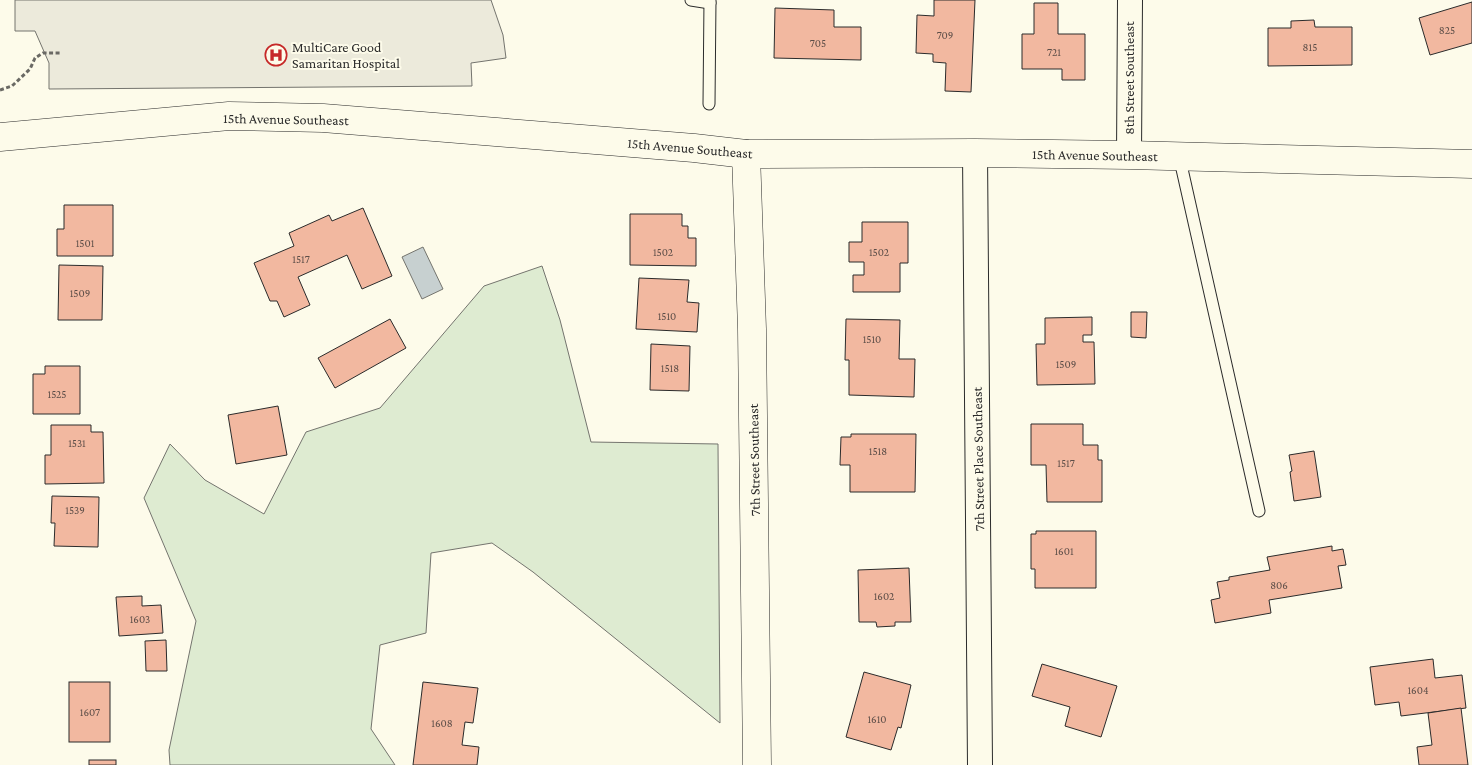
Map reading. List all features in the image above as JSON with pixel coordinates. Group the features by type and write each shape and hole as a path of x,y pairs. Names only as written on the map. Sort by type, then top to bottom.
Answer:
{"street":[{"name":"8th Street Southeast","path":"1129,155 1130,0"},
{"name":"15th Avenue Southeast","path":"0,136 229,116 322,118 746,154 1129,155 1472,164"},
{"name":"7th Street Southeast","path":"746,154 752,329 757,765"},
{"name":"7th Street Place Southeast","path":"975,154 980,765"}],"lane":[{"path":"691,0 710,1 709,104"},
{"path":"1178,156 1258,511"}],"path":[{"path":"0,90 12,86 30,69 35,58 43,53 62,53"}],"green space":[{"path":"542,266 560,320 591,442 718,444 720,723 533,572 492,543 431,553 426,633 380,645 371,729 395,765 170,765 169,750 196,621 144,498 170,444 205,480 264,514 306,432 380,408 484,286"}],"shaded area":[{"name":"MultiCare Good Samaritan Hospital","path":"15,0 491,0 503,35 506,58 471,63 472,86 49,89 49,63 35,31 15,31"},
{"path":"423,247 443,289 422,299 402,257"}],"building":[{"path":"934,0 975,0 971,92 945,91 946,63 933,62 933,54 916,53 917,15 934,16"},
{"path":"1472,2 1472,43 1430,55 1419,18"},
{"path":"1034,3 1058,3 1058,34 1085,34 1085,80 1062,80 1062,69 1022,69 1022,34 1034,34"},
{"path":"775,8 834,10 834,27 861,27 861,60 774,58"},
{"path":"1314,20 1315,27 1352,27 1352,65 1268,66 1268,28 1291,28 1291,21"},
{"path":"64,205 113,205 113,256 57,256 57,229 64,229"},
{"path":"363,208 392,276 362,289 347,255 298,277 310,305 284,317 277,301 270,301 254,263 294,246 289,233 329,215 332,221"},
{"path":"630,214 682,214 682,226 688,226 688,238 696,238 696,266 630,265"},
{"path":"862,222 908,222 908,263 900,263 900,292 853,292 853,275 864,275 864,262 849,262 849,242 862,242"},
{"path":"59,265 103,266 102,320 58,320"},
{"path":"639,278 689,280 687,302 699,303 697,332 636,329"},
{"path":"1131,312 1147,312 1146,338 1131,337"},
{"path":"1092,317 1092,335 1083,335 1083,342 1094,342 1095,384 1037,385 1036,344 1045,344 1045,318"},
{"path":"390,319 406,348 335,388 318,358"},
{"path":"846,319 900,320 899,359 915,359 914,397 849,395 849,360 845,360"},
{"path":"651,344 690,346 689,391 650,390"},
{"path":"45,366 80,366 80,414 33,414 33,374 45,374"},
{"path":"278,406 287,455 236,464 228,415"},
{"path":"1031,424 1083,424 1083,445 1098,445 1098,460 1102,460 1102,502 1047,502 1046,465 1031,465"},
{"path":"51,425 91,425 91,432 103,432 104,483 45,484 45,455 51,455"},
{"path":"851,434 916,434 915,492 850,492 850,465 840,465 841,437 851,437"},
{"path":"1314,451 1321,497 1294,501 1289,455"},
{"path":"52,496 99,497 98,547 54,546 55,523 51,523"},
{"path":"1036,531 1096,531 1096,588 1035,588 1035,569 1031,569 1031,534 1036,534"},
{"path":"1332,546 1332,551 1343,549 1346,565 1338,566 1342,588 1269,600 1271,613 1215,623 1211,600 1220,598 1217,582 1229,580 1229,577 1270,570 1267,557"},
{"path":"909,568 911,622 895,622 895,626 877,627 876,622 859,622 858,570"},
{"path":"142,596 142,606 161,605 163,633 119,636 116,597"},
{"path":"166,640 167,671 146,671 145,641"},
{"path":"1433,659 1435,678 1462,675 1466,708 1401,716 1399,702 1375,705 1370,667"},
{"path":"1042,664 1117,686 1101,737 1065,726 1070,707 1032,696"},
{"path":"864,672 911,685 901,728 898,727 891,750 846,737"},
{"path":"69,682 110,682 110,742 69,742"},
{"path":"423,682 478,688 473,723 465,722 462,745 479,747 477,765 413,765"},
{"path":"1461,708 1468,765 1419,765 1417,747 1432,745 1428,713"},
{"path":"89,760 116,760 116,765 89,765"}],"place":[{"name":"MultiCare Good Samaritan Hospital","path":"276,55"}]}
